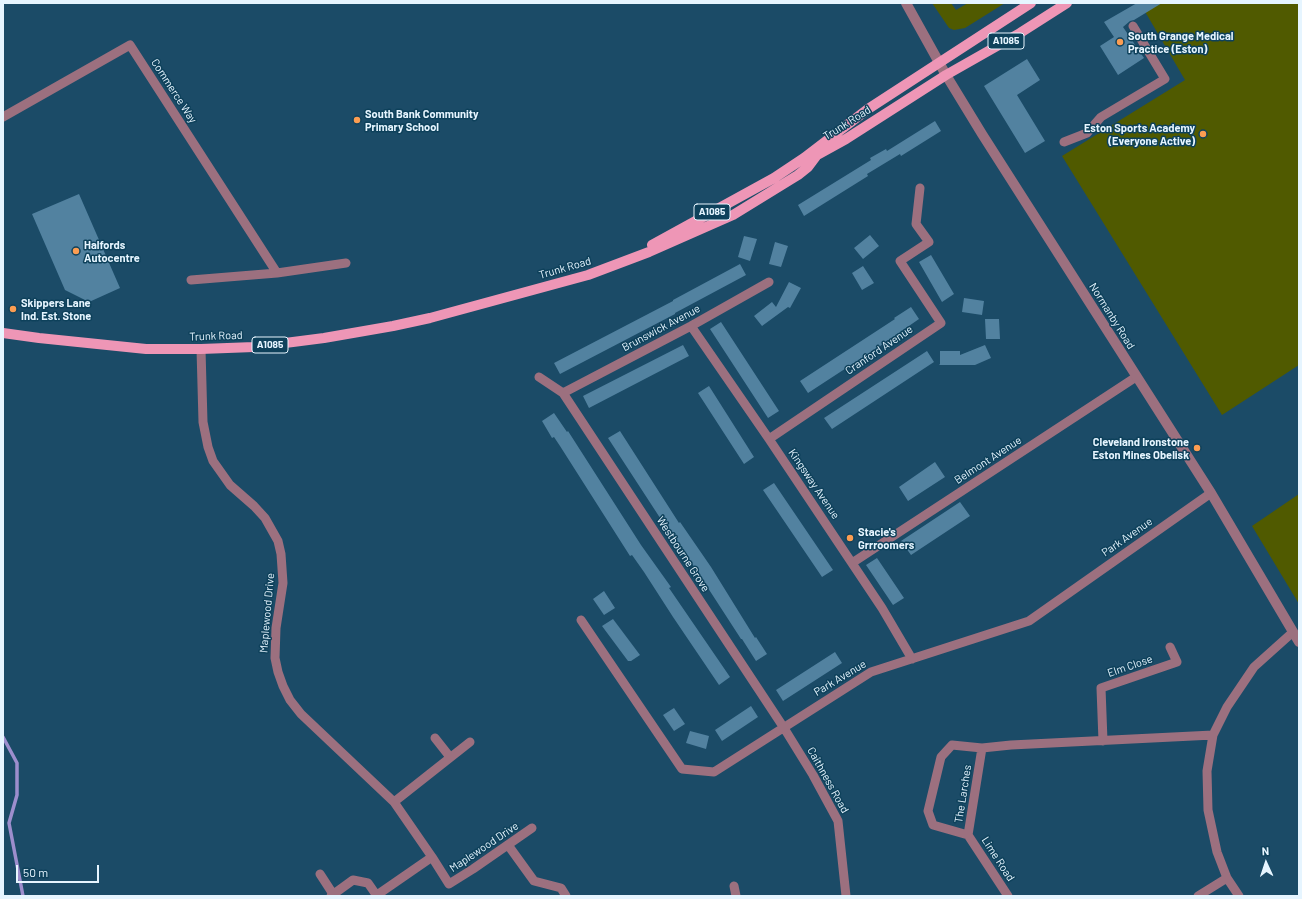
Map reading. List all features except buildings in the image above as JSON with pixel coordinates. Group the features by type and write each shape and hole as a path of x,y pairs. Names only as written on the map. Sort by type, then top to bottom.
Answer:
{"main road":[{"name":"A1085","path":"618,264 774,178 804,158 868,109 938,62 1031,3"},
{"name":"Trunk Road","path":"3,333 146,349 254,347 324,338 393,326 430,318 588,275 649,252 733,215 798,175 808,167 817,155 846,139 946,75 1020,33 1067,3"}],"street":[{"name":"Normanby Road","path":"906,3 938,62 1211,494 1299,642"},
{"path":"1064,142 1087,133 1102,117 1166,79 1134,26"},
{"name":"Commerce Way","path":"3,117 130,45 277,273"},
{"name":"Cranford Avenue","path":"769,439 941,323 900,261 929,242 916,224 920,188"},
{"path":"191,280 277,273 346,263"},
{"name":"Brunswick Avenue","path":"562,393 691,326 769,282"},
{"name":"Kingsway Avenue","path":"691,326 769,439 882,608 912,658"},
{"name":"Maplewood Drive","path":"201,349 203,422 208,447 213,461 230,485 265,518 278,541 281,554 283,583 276,628 275,658 278,672 290,700 301,714 394,802 449,884 532,828"},
{"name":"Belmont Avenue","path":"852,563 1136,376"},
{"path":"539,377 562,393"},
{"name":"Westbourne Grove","path":"562,393 784,728"},
{"name":"Park Avenue","path":"581,620 682,770 714,772 871,672 1029,621 1211,494"},
{"path":"1238,896 1227,878 1217,852 1208,810 1207,771 1213,735 1227,707 1254,667 1293,632"},
{"name":"Elm Close","path":"1103,741 1101,688 1177,662 1170,647"},
{"name":"Caithness Road","path":"784,728 838,821 846,896"},
{"name":"The Larches","path":"982,748 968,834 933,825 928,811 941,757 952,745 982,748 1011,745 1213,735"},
{"path":"435,738 450,757"},
{"path":"394,802 470,742"},
{"name":"Lime Road","path":"968,834 1008,896"},
{"path":"508,845 534,881 561,888 566,896"},
{"path":"320,874 332,895 353,880 368,883 377,895 432,857"},
{"path":"1198,896 1227,878"},
{"path":"734,886 736,896"}],"green space":[{"path":"932,3 951,3 956,10 968,3 1005,3 965,28 954,30 949,28"},
{"path":"1140,3 1299,3 1299,365 1222,415 1062,156 1185,80"},
{"path":"1299,494 1299,604 1252,526"}],"waterway":[{"path":"3,737 17,763 17,795 9,823 23,896"}],"place":[{"name":"South Grange Medical Practice (Eston)","path":"1120,42"},
{"name":"South Bank Community Primary School","path":"357,120"},
{"name":"Eston Sports Academy (Everyone Active)","path":"1203,134"},
{"name":"Halfords Autocentre","path":"76,251"},
{"name":"Skippers Lane Ind. Est. Stone","path":"13,309"},
{"name":"Cleveland Ironstone Eston Mines Obelisk","path":"1197,448"},
{"name":"Stacie's Grrroomers","path":"850,538"}]}
